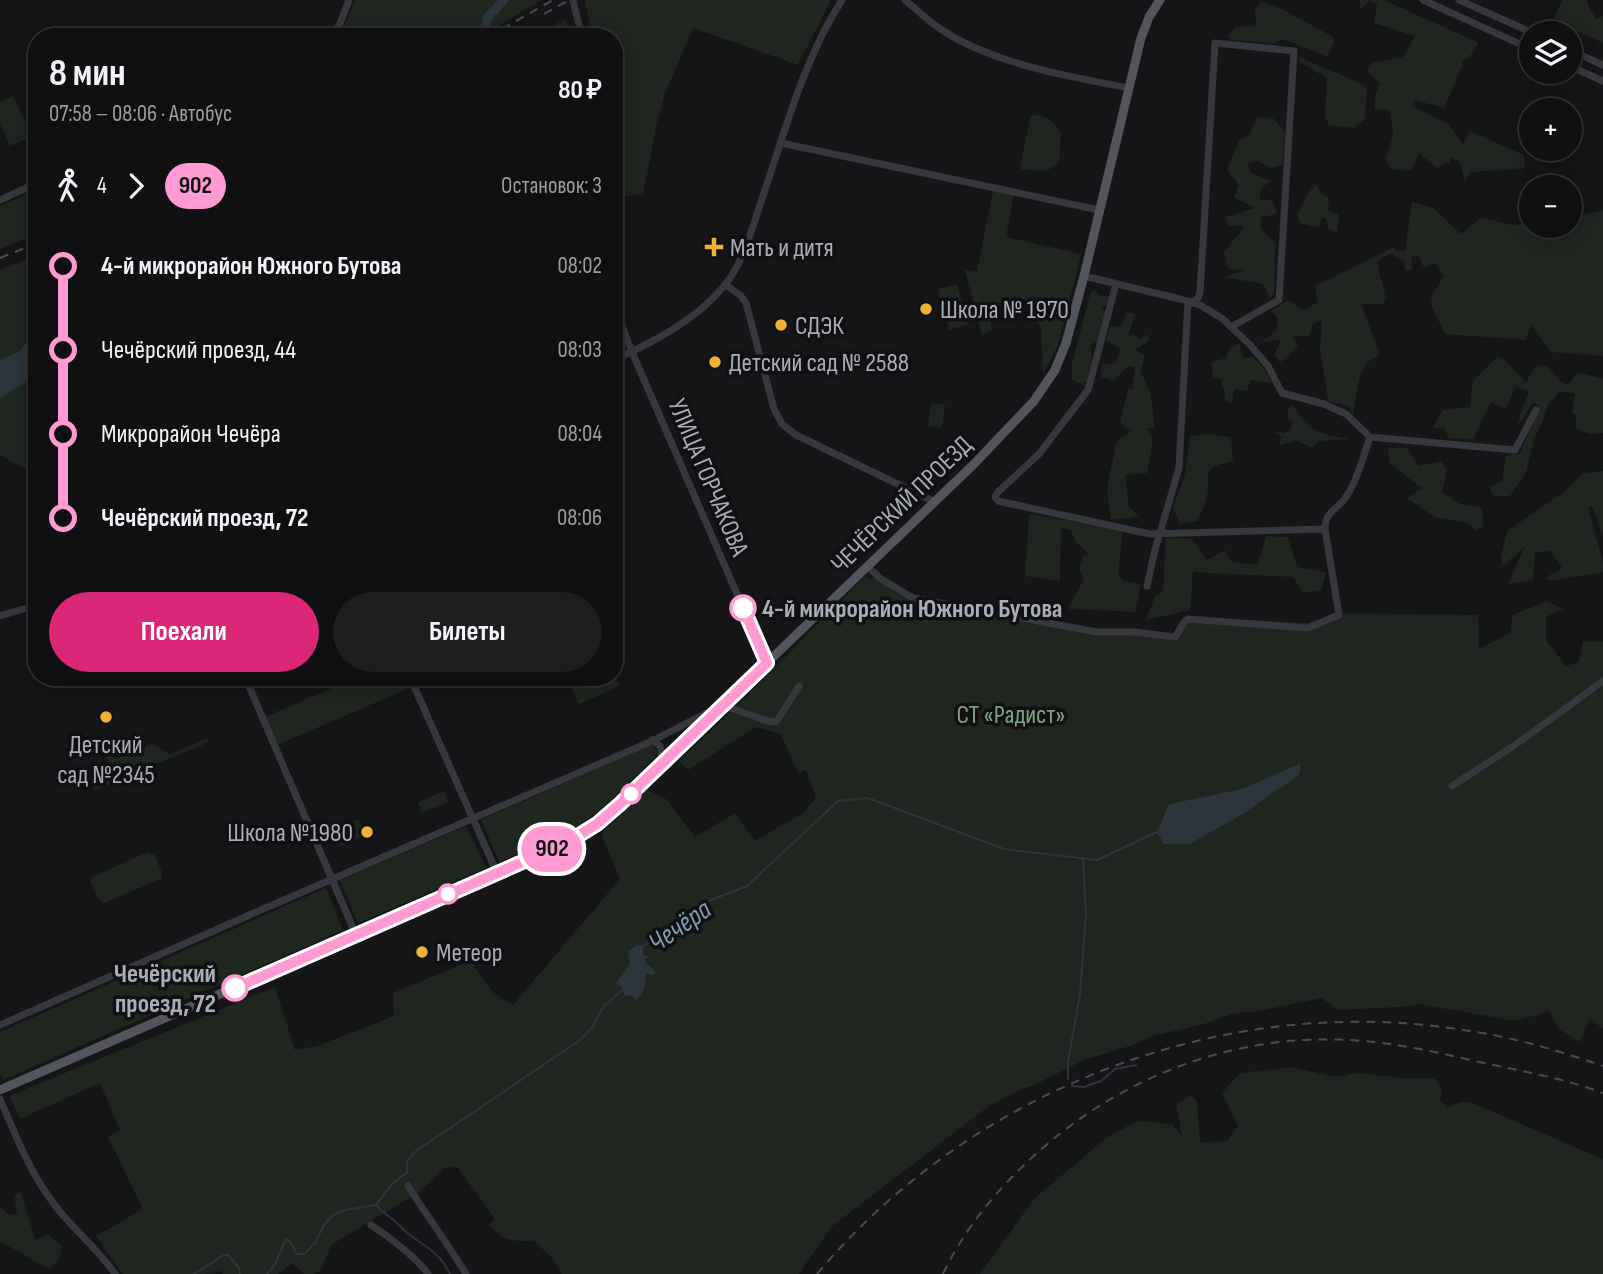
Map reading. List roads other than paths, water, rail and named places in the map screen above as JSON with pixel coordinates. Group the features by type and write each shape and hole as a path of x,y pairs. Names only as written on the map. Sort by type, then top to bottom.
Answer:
{"main road":[{"name":"ЧЕЧЁРСКИЙ ПРОЕЗД","path":"0,1090 568,842 597,824 664,763 1006,432 1040,393 1055,370 1066,342 1084,276 1144,29 1160,0"}],"street":[{"path":"337,28 349,0"},
{"path":"573,0 580,28"},
{"path":"623,356 687,321 726,285 744,250 809,64 842,0"},
{"path":"905,0 939,29 1016,63 1129,88"},
{"path":"1423,0 1519,43"},
{"path":"1459,0 1519,27"},
{"path":"1490,30 1497,24 1496,16"},
{"path":"1190,302 1198,298 1199,293 1215,43 1294,51 1279,300 1231,327"},
{"path":"1582,55 1603,65"},
{"path":"1582,71 1603,81"},
{"path":"781,143 1099,210"},
{"path":"0,200 28,187"},
{"path":"1084,276 1200,305 1223,319 1268,366 1282,393 1324,404 1346,414 1370,437 1515,450 1536,410"},
{"path":"1116,284 1088,390 1039,454 998,492 995,497 998,501 1150,534 1325,529"},
{"path":"726,285 746,303 774,409 782,424 796,435 933,501"},
{"path":"1147,586 1179,468 1190,302"},
{"name":"УЛИЦА ГОРЧАКОВА","path":"623,329 767,663"},
{"path":"867,566 881,579 913,598 1097,632 1135,632 1175,637 1188,619 1308,628 1339,615 1325,522 1352,486 1370,437"},
{"path":"0,616 28,608"},
{"path":"1452,786 1603,681"},
{"path":"249,686 356,935"},
{"path":"414,686 497,873"},
{"path":"0,1025 473,820 683,726 722,705 774,722 799,686"},
{"path":"652,740 660,746 664,763"},
{"path":"0,1099 32,1172 61,1212 115,1274"},
{"path":"408,1186 466,1274"},
{"path":"371,1225 390,1237 423,1266 428,1274"}],"waterway":[{"path":"485,28 487,18 504,0"},
{"name":"Чечёра","path":"644,946 701,904 747,886 838,801 868,798 1004,849 1097,860 1157,832"},
{"path":"1068,1079 1068,1062 1080,994 1086,914 1083,858"},
{"name":"Чечёра","path":"267,1274 276,1262 286,1239 297,1254 304,1254 315,1243 324,1225 333,1215 345,1210 376,1205 393,1183 407,1173 407,1161 416,1151 580,1040 592,1028 603,1007 621,991"},
{"path":"1072,1086 1084,1087 1101,1081 1115,1069 1136,1065"},
{"path":"376,1205 437,1256 450,1274"},
{"name":"Чечёра","path":"194,1274 228,1255 239,1268 240,1274"}],"railway":[{"path":"504,28 553,0"},
{"path":"544,14 569,0"},
{"path":"0,258 28,247"},
{"path":"817,1274 880,1208 951,1151 1029,1104 1112,1067 1198,1041 1288,1025 1379,1022 1487,1034 1538,1045 1603,1066"},
{"path":"943,1274 963,1238 987,1205 1045,1146 1112,1098 1149,1079 1225,1052 1307,1040 1381,1043 1542,1075 1603,1093"}],"place":[{"name":"Мать и дитя","path":"714,247"},
{"name":"Школа № 1970","path":"926,309"},
{"name":"СДЭК","path":"781,325"},
{"name":"Детский сад № 2588","path":"715,362"},
{"name":"4-й микрорайон Южного Бутова","path":"743,608"},
{"name":"Детский сад №2345","path":"106,717"},
{"name":"Школа №1980","path":"367,832"},
{"name":"Метеор","path":"422,952"},
{"name":"Чечёрский проезд, 72","path":"235,988"}],"park label":[{"name":"СТ «Радист»","path":"1011,714"}]}
